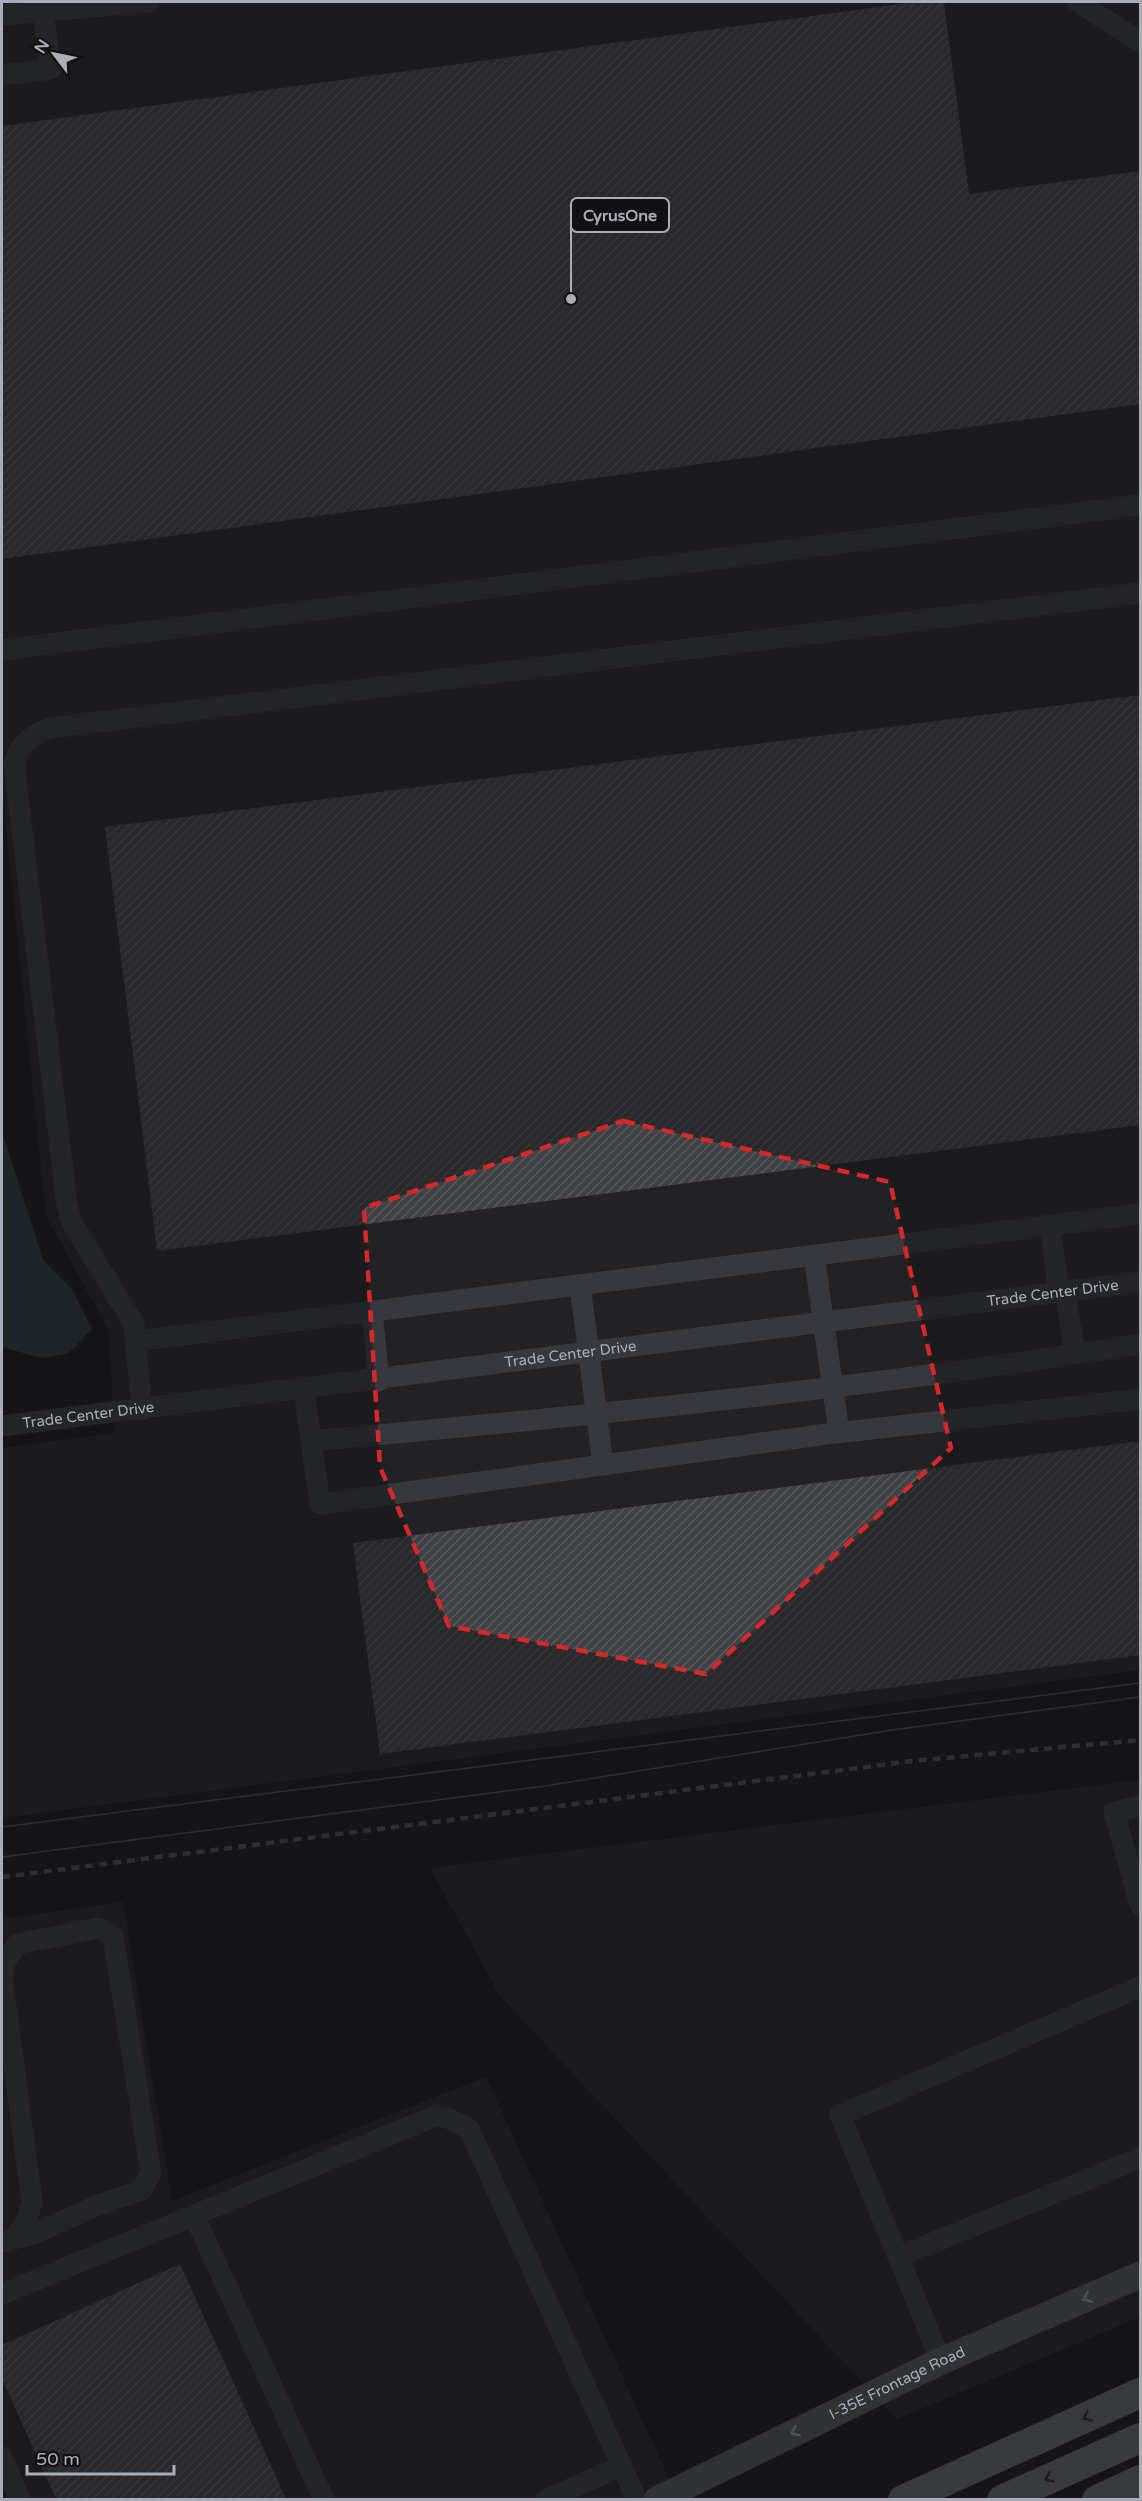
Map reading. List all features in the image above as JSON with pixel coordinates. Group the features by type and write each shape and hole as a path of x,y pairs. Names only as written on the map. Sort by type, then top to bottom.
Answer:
{"highway":[{"path":"903,2499 1140,2393"},
{"path":"1002,2499 1140,2438"},
{"path":"1097,2499 1140,2480"}],"main road":[{"name":"I-35E Frontage Road","path":"657,2499 941,2361 1140,2275"}],"street":[{"path":"2,15 149,2"},
{"path":"1078,2 1140,42"},
{"path":"2,75 51,69 43,12"},
{"path":"2,650 1140,505"},
{"path":"142,1410 134,1324 71,1221 67,1205 14,763 17,753 30,738 50,728 1140,593"},
{"path":"136,1341 1140,1214"},
{"path":"1050,1226 1075,1353"},
{"path":"814,1256 840,1432"},
{"name":"Trade Center Drive","path":"2,1426 589,1354 1140,1282"},
{"path":"580,1285 603,1465"},
{"path":"372,1311 379,1380"},
{"path":"311,1441 597,1413 833,1386 1140,1344"},
{"path":"304,1390 320,1504 840,1432 1140,1398"},
{"path":"1140,1806 1114,1812 1140,1905"},
{"path":"98,1928 113,1936 151,2173 142,2190 98,2205 36,2233 9,2239 27,2220 32,2202 3,1983 4,1964 17,1944 98,1928"},
{"path":"941,2361 840,2115 1140,1987"},
{"path":"2,2295 435,2116 460,2122 469,2129 637,2499"},
{"path":"898,2257 1140,2158"},
{"path":"194,2215 324,2499"},
{"path":"2,2457 20,2499"},
{"path":"545,2499 622,2466"}],"highlighted area":[{"path":"623,1121 890,1182 951,1448 706,1674 449,1626 380,1467 364,1208"}],"shaded area":[{"path":"2,2 1140,2 1140,1670 2,1818 2,1448 115,1433 108,1329 46,1216 2,786"},
{"path":"2,1131 43,1260 72,1289 92,1329 68,1354 41,1358 2,1347"},
{"path":"1140,1780 1140,2317 897,2419 500,1996 430,1868"},
{"path":"123,1902 172,2201 486,2077 678,2499 2,2499 2,1919"}],"building":[{"path":"915,2 944,2 969,194 1140,171 1140,404 2,559 2,126"},
{"path":"1140,695 1140,1125 157,1251 105,827"},
{"path":"1140,1441 1140,1655 380,1754 353,1543"},
{"path":"180,2264 286,2499 56,2499 2,2379 2,2345"}],"tram line":[{"path":"2,1827 1140,1683"},
{"path":"2,1857 545,1786 892,1730 1140,1697"}],"railway":[{"path":"2,1877 913,1761 1140,1740"}],"place":[{"name":"CyrusOne","path":"571,299"}]}
